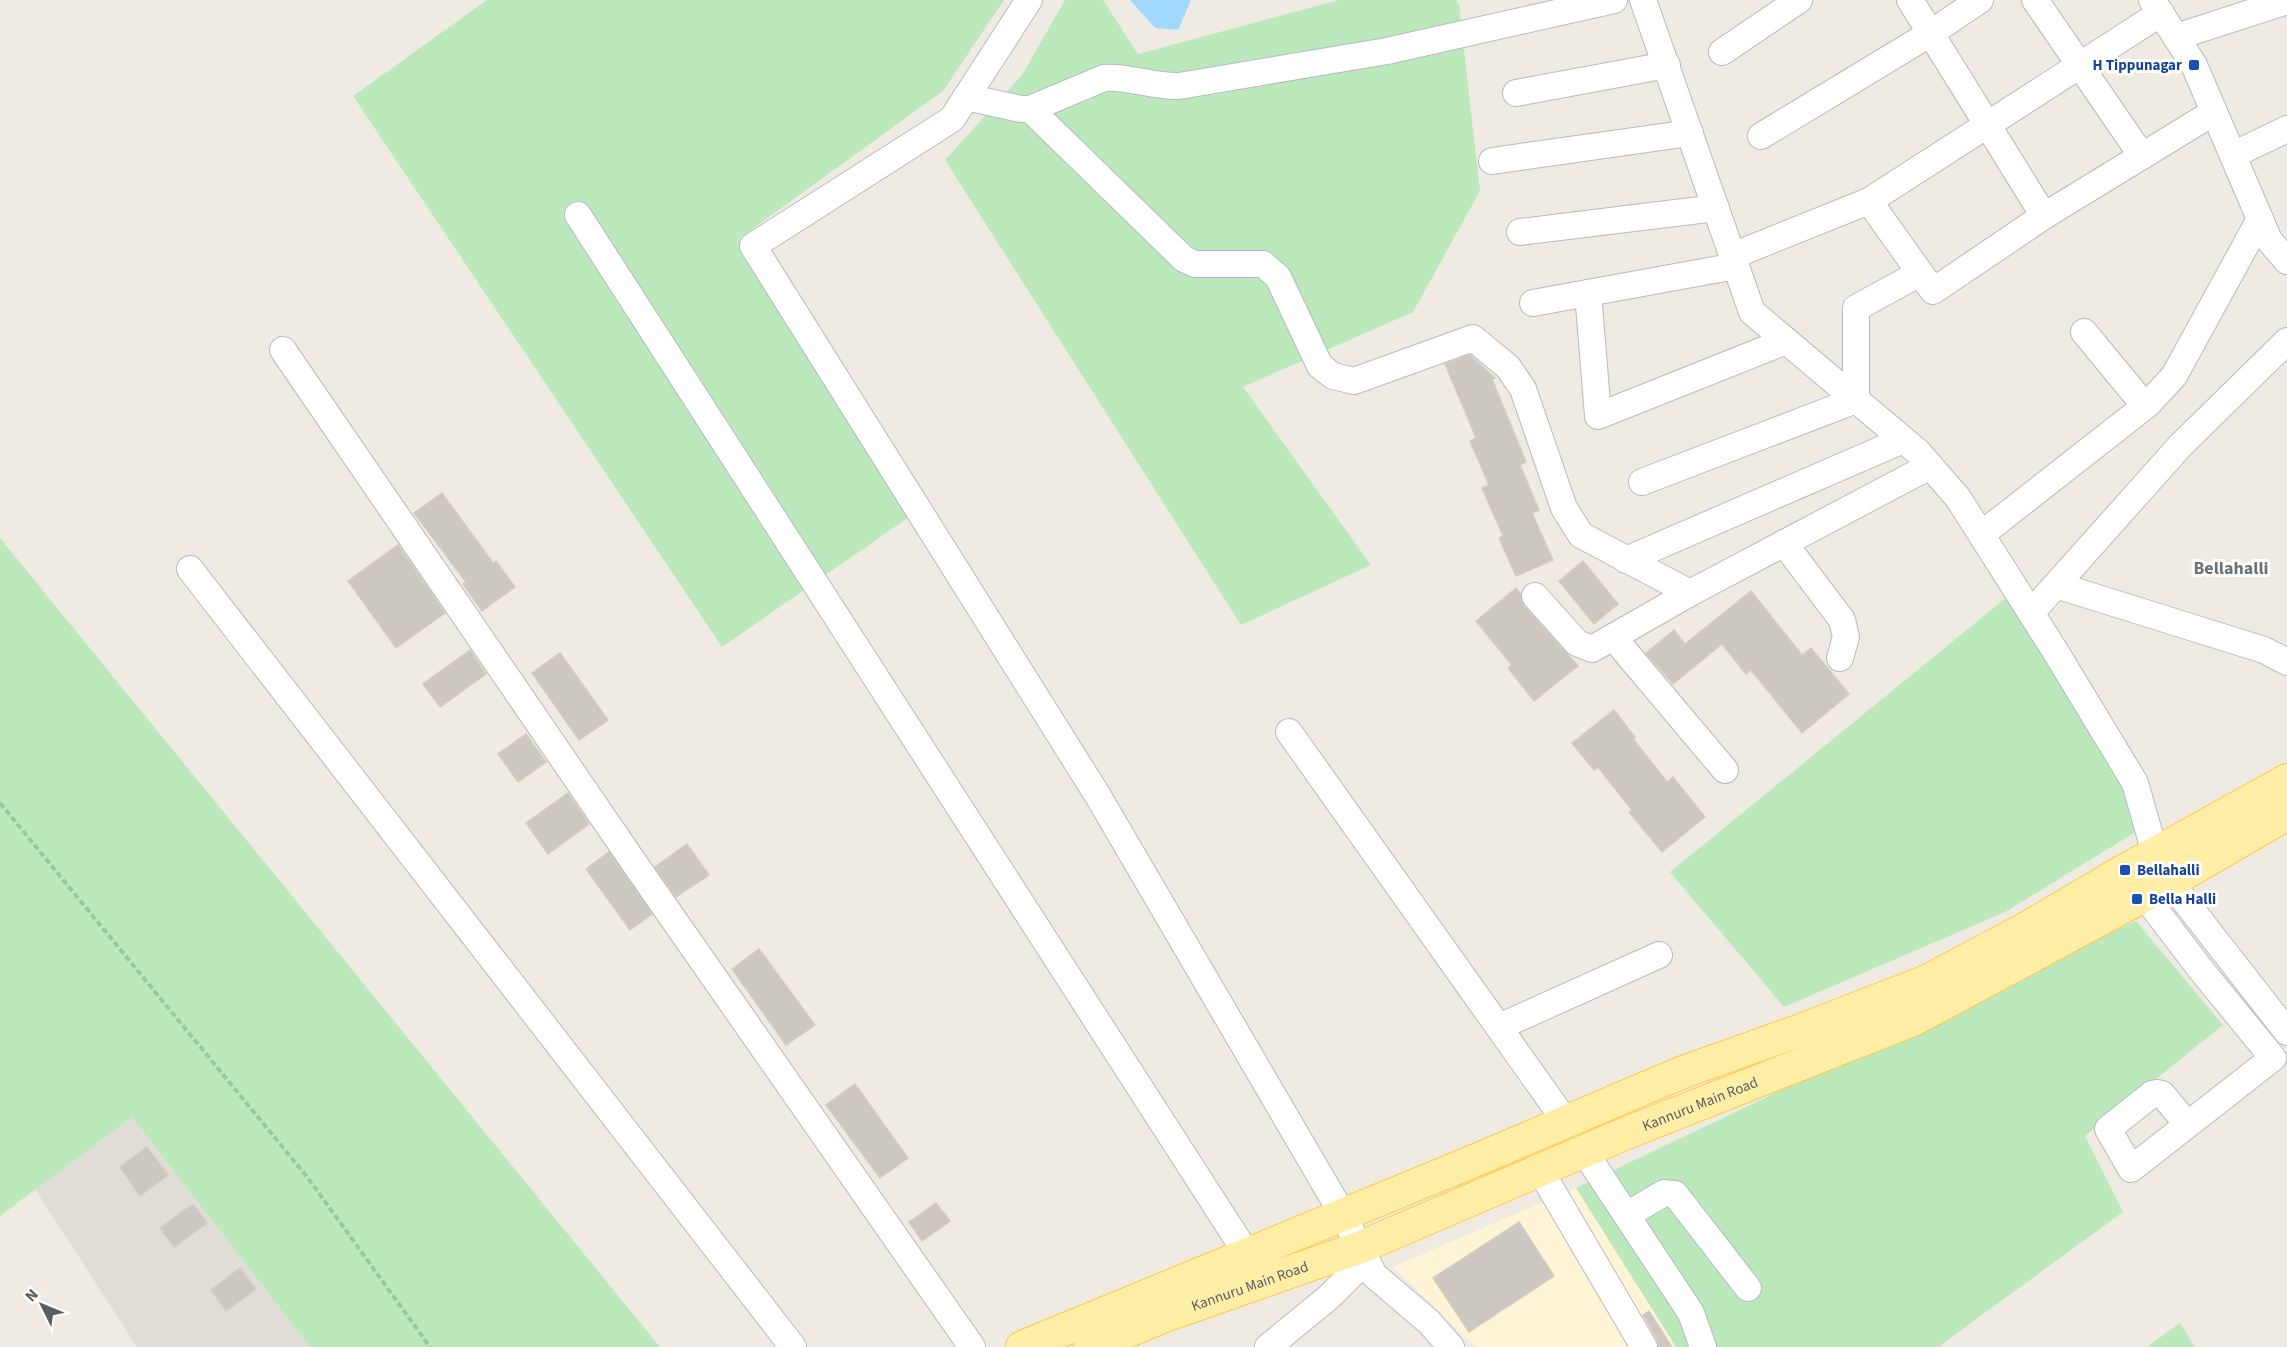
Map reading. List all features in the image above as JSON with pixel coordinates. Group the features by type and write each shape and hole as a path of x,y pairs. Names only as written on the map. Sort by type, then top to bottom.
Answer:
{"main road":[{"path":"1022,1347 1683,1072 1802,1030 1927,981 2025,929 2286,778"},
{"name":"Kannuru Main Road","path":"1090,1347 1162,1317 1364,1253 1584,1151 1916,1019 2157,889 2282,817"}],"street":[{"path":"1029,0 952,118 753,246 1098,796 1343,1215 1374,1275 1429,1322 1450,1347"},
{"path":"966,97 1030,109 1104,78 1117,77 1179,86 1387,51 1614,0"},
{"path":"1643,0 1752,312 1903,440 1958,498 2135,783 2155,853 2157,889 2202,971 2273,1058 2187,1125"},
{"path":"1722,52 1799,0"},
{"path":"1911,0 2044,216"},
{"path":"1761,136 1980,0"},
{"path":"2035,0 2142,156"},
{"path":"2176,37 2287,1"},
{"path":"1533,303 1734,261 1869,201 2079,65 2156,7 2194,64 2269,240 2287,261"},
{"path":"1516,93 1667,65"},
{"path":"1030,109 1184,259 1195,264 1263,264 1278,277 1320,366 1333,376 1353,381 1473,338 1508,367 1523,389 1564,508 1581,535 1690,593"},
{"path":"1869,201 1933,291 2044,216 2214,112"},
{"path":"2233,155 2287,129"},
{"path":"1492,161 1690,133"},
{"path":"1520,231 1716,208"},
{"path":"578,215 1247,1254"},
{"path":"1982,534 2145,406 2174,376 2260,219"},
{"path":"1856,400 1856,308 1920,273"},
{"path":"1588,293 1598,416 1786,341"},
{"path":"2084,332 2145,406"},
{"path":"2031,613 2180,446 2287,340"},
{"path":"283,350 631,858 972,1347"},
{"path":"1642,482 1856,400"},
{"path":"1626,560 1903,440"},
{"path":"1535,596 1577,643 1592,649 1690,593 1930,466"},
{"path":"1784,543 1842,620 1846,637 1840,658"},
{"path":"190,569 793,1347"},
{"path":"2056,585 2264,650 2287,662"},
{"path":"1613,637 1725,770"},
{"path":"1289,732 1566,1122"},
{"path":"2282,817 2286,778"},
{"path":"2157,889 2287,1032"},
{"path":"1499,1027 1659,955"},
{"path":"1584,1151 1691,1313 1703,1347"},
{"path":"1540,1170 1644,1347"},
{"path":"1627,1215 1664,1193 1675,1194 1748,1288"},
{"path":"1268,1347 1329,1297 1364,1253"}],"path":[{"path":"0,803 308,1178 430,1347"}],"shaded area":[{"path":"132,1117 310,1347 137,1347 35,1189"},
{"path":"1576,1188 1676,1347 1476,1347 1393,1267"}],"green space":[{"path":"487,0 1004,0 943,91 740,238 909,517 722,647 353,96"},
{"path":"1065,0 1103,0 1138,54 1339,0 1456,0 1459,5 1480,191 1413,312 1243,387 1371,565 1241,625 945,160 1022,75"},
{"path":"0,538 660,1347 310,1347 132,1117 0,1216"},
{"path":"2012,593 2144,827 2005,912 1784,1007 1670,872"},
{"path":"2136,921 2223,1025 2085,1136 2123,1212 1938,1347 1676,1347 1576,1188"},
{"path":"2180,1323 2195,1347 2147,1347"}],"water":[{"path":"1130,0 1191,0 1178,30 1155,28"}],"building":[{"path":"1470,355 1495,378 1492,379 1526,462 1520,465 1539,510 1532,513 1553,560 1516,576 1499,538 1503,536 1482,488 1489,485 1470,441 1476,438 1445,364"},
{"path":"442,493 493,563 496,561 515,587 482,611 463,584 466,582 414,513"},
{"path":"398,545 445,613 396,648 348,581"},
{"path":"1583,561 1618,604 1594,624 1559,581"},
{"path":"1516,588 1521,594 1524,606 1578,666 1534,701 1508,668 1512,665 1476,621"},
{"path":"1751,591 1802,655 1811,648 1849,694 1802,733 1751,670 1746,674 1722,644 1673,684 1646,653 1674,630 1685,644"},
{"path":"470,650 486,674 440,707 423,684"},
{"path":"560,653 608,720 579,740 532,673"},
{"path":"1614,710 1635,737 1633,739 1667,782 1673,777 1705,817 1662,852 1629,812 1632,810 1598,767 1594,770 1572,743"},
{"path":"526,734 546,762 518,782 498,754"},
{"path":"568,793 589,824 548,854 526,823"},
{"path":"687,844 709,875 676,897 655,867"},
{"path":"609,852 652,914 630,930 586,869"},
{"path":"759,949 815,1025 786,1045 732,969"},
{"path":"855,1084 908,1158 880,1178 826,1105"},
{"path":"147,1147 168,1175 140,1196 120,1167"},
{"path":"936,1203 950,1221 922,1241 909,1222"},
{"path":"193,1204 207,1223 174,1247 160,1228"},
{"path":"1519,1222 1554,1276 1469,1332 1433,1278"},
{"path":"240,1268 256,1289 226,1311 211,1290"},
{"path":"1649,1311 1672,1347 1659,1347 1643,1315"}],"place":[{"name":"H Tippunagar","path":"2194,65"},
{"name":"Bellahalli","path":"2125,870"},
{"name":"Bella Halli","path":"2137,899"}],"district":[{"name":"Bellahalli","path":"2231,568"}]}
